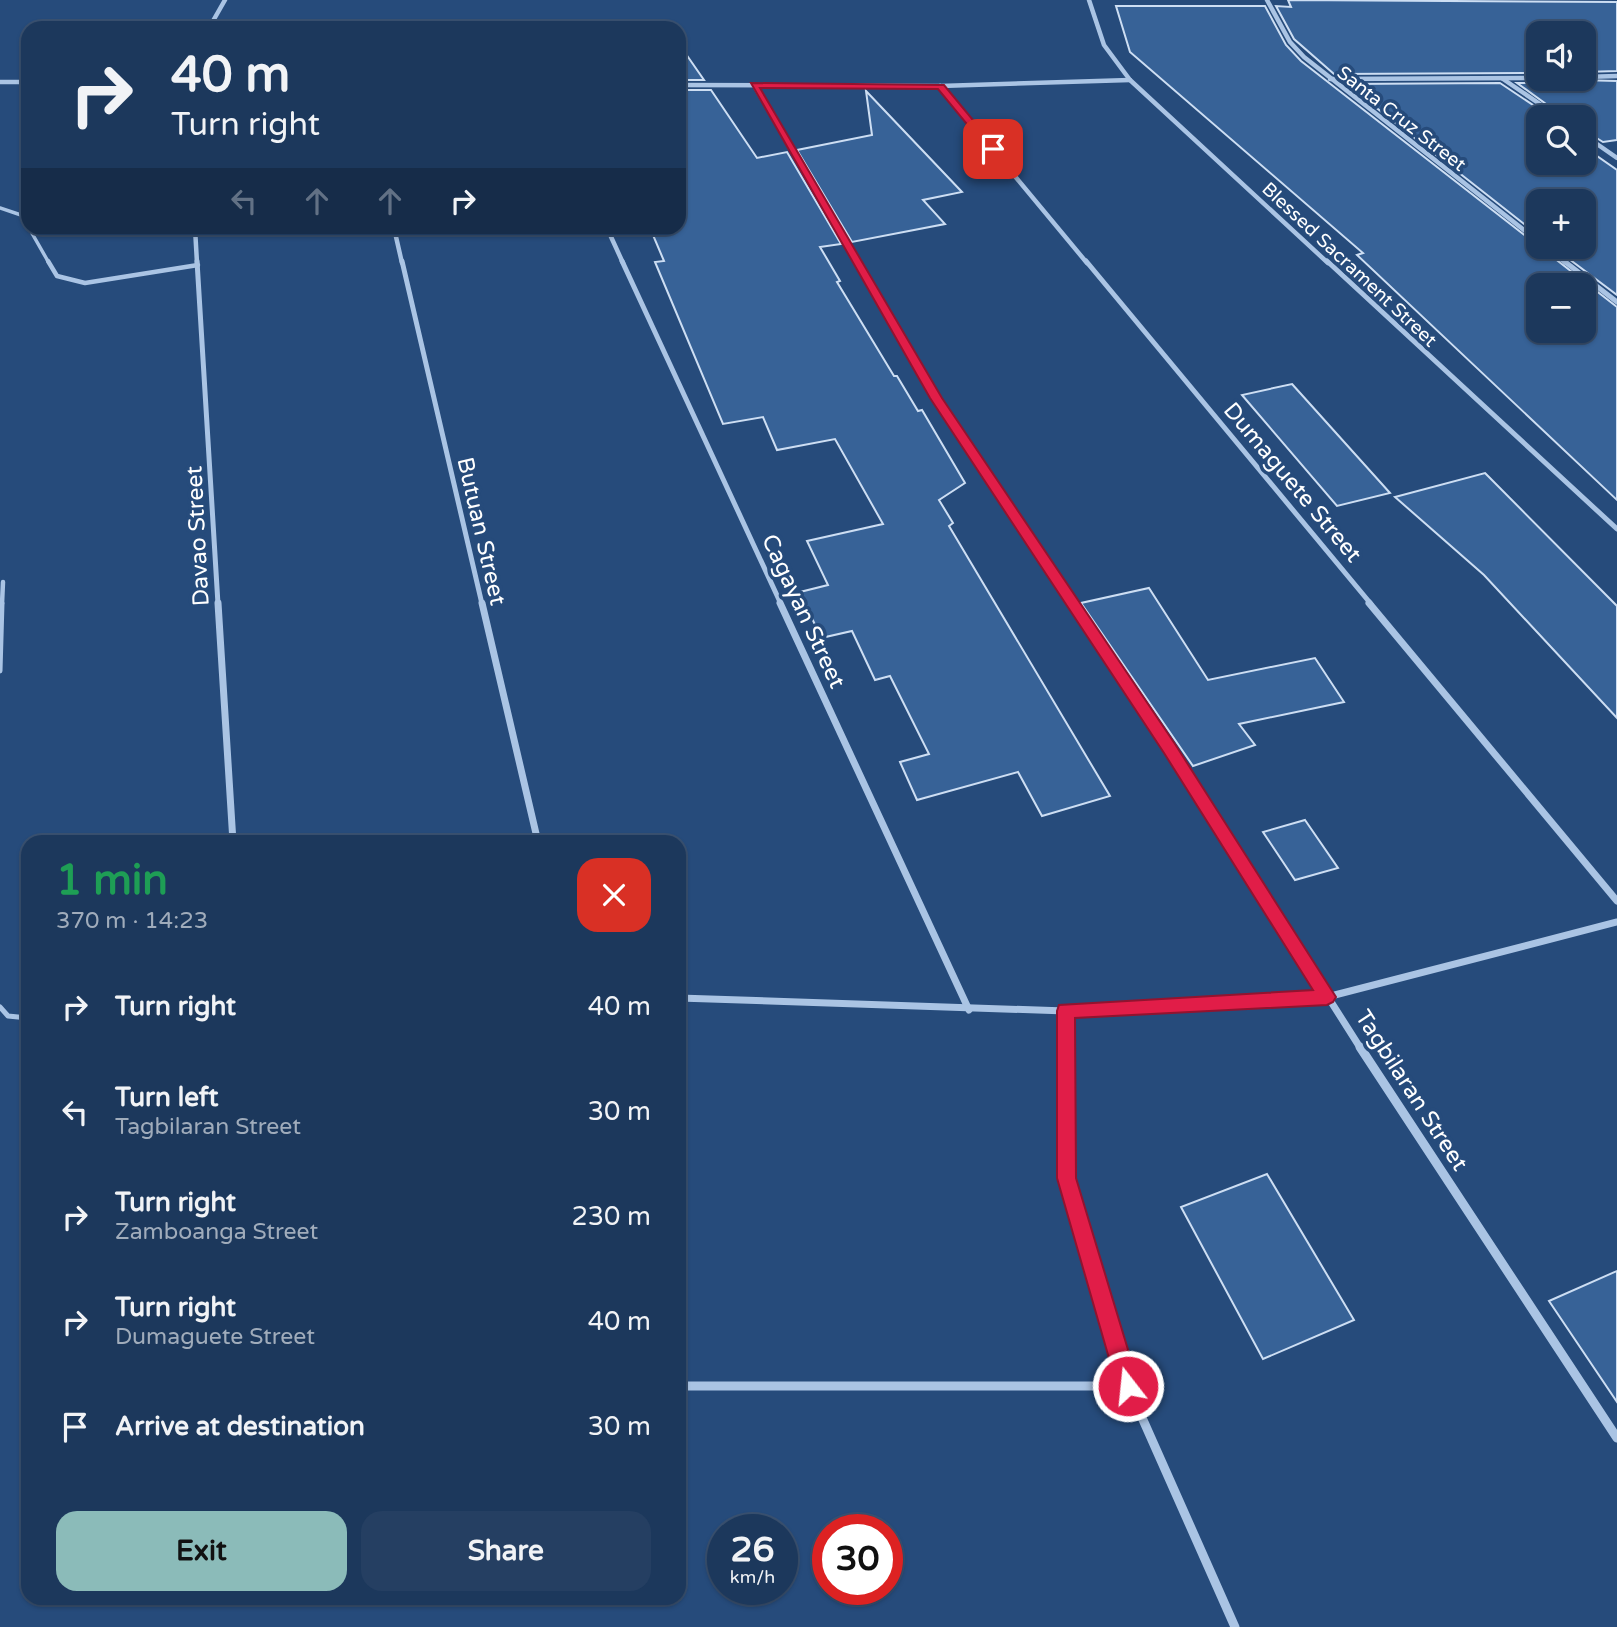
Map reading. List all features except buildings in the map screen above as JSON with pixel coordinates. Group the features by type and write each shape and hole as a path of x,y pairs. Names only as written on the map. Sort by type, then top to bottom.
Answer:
{"street":[{"path":"213,21 225,0"},
{"name":"Blessed Sacrament Street","path":"1089,0 1104,45 1130,80 1617,529"},
{"name":"Santa Cruz Street","path":"1267,0 1290,43 1330,79 1526,232"},
{"path":"1596,77 1617,76"},
{"path":"1330,79 1526,78"},
{"path":"1503,79 1541,105"},
{"path":"686,85 940,86 1130,80"},
{"path":"0,82 21,82"},
{"name":"Tagbilaran Street","path":"754,85 936,398 1170,748 1327,997 1617,1438"},
{"name":"Dumaguete Street","path":"940,86 1617,901"},
{"path":"1596,143 1617,158"},
{"name":"Davao Street","path":"196,235 233,835"},
{"name":"Butuan Street","path":"396,235 536,835"},
{"name":"Cagayan Street","path":"610,235 969,1010"},
{"path":"1561,259 1617,302"},
{"path":"686,998 969,1010 1066,1011 1327,997 1617,922"},
{"path":"1066,1011 1066,1178 1128,1386 1235,1627"},
{"path":"686,1386 1128,1386"}],"lane":[{"path":"0,208 21,215"},
{"path":"33,235 57,276 85,283 198,265"},
{"path":"0,671 3,582"},
{"path":"0,1007 8,1016 21,1017"}],"route":[{"path":"993,149 940,86 754,85 936,398 1170,748 1327,997 1066,1011 1066,1178 1128,1386"}]}
